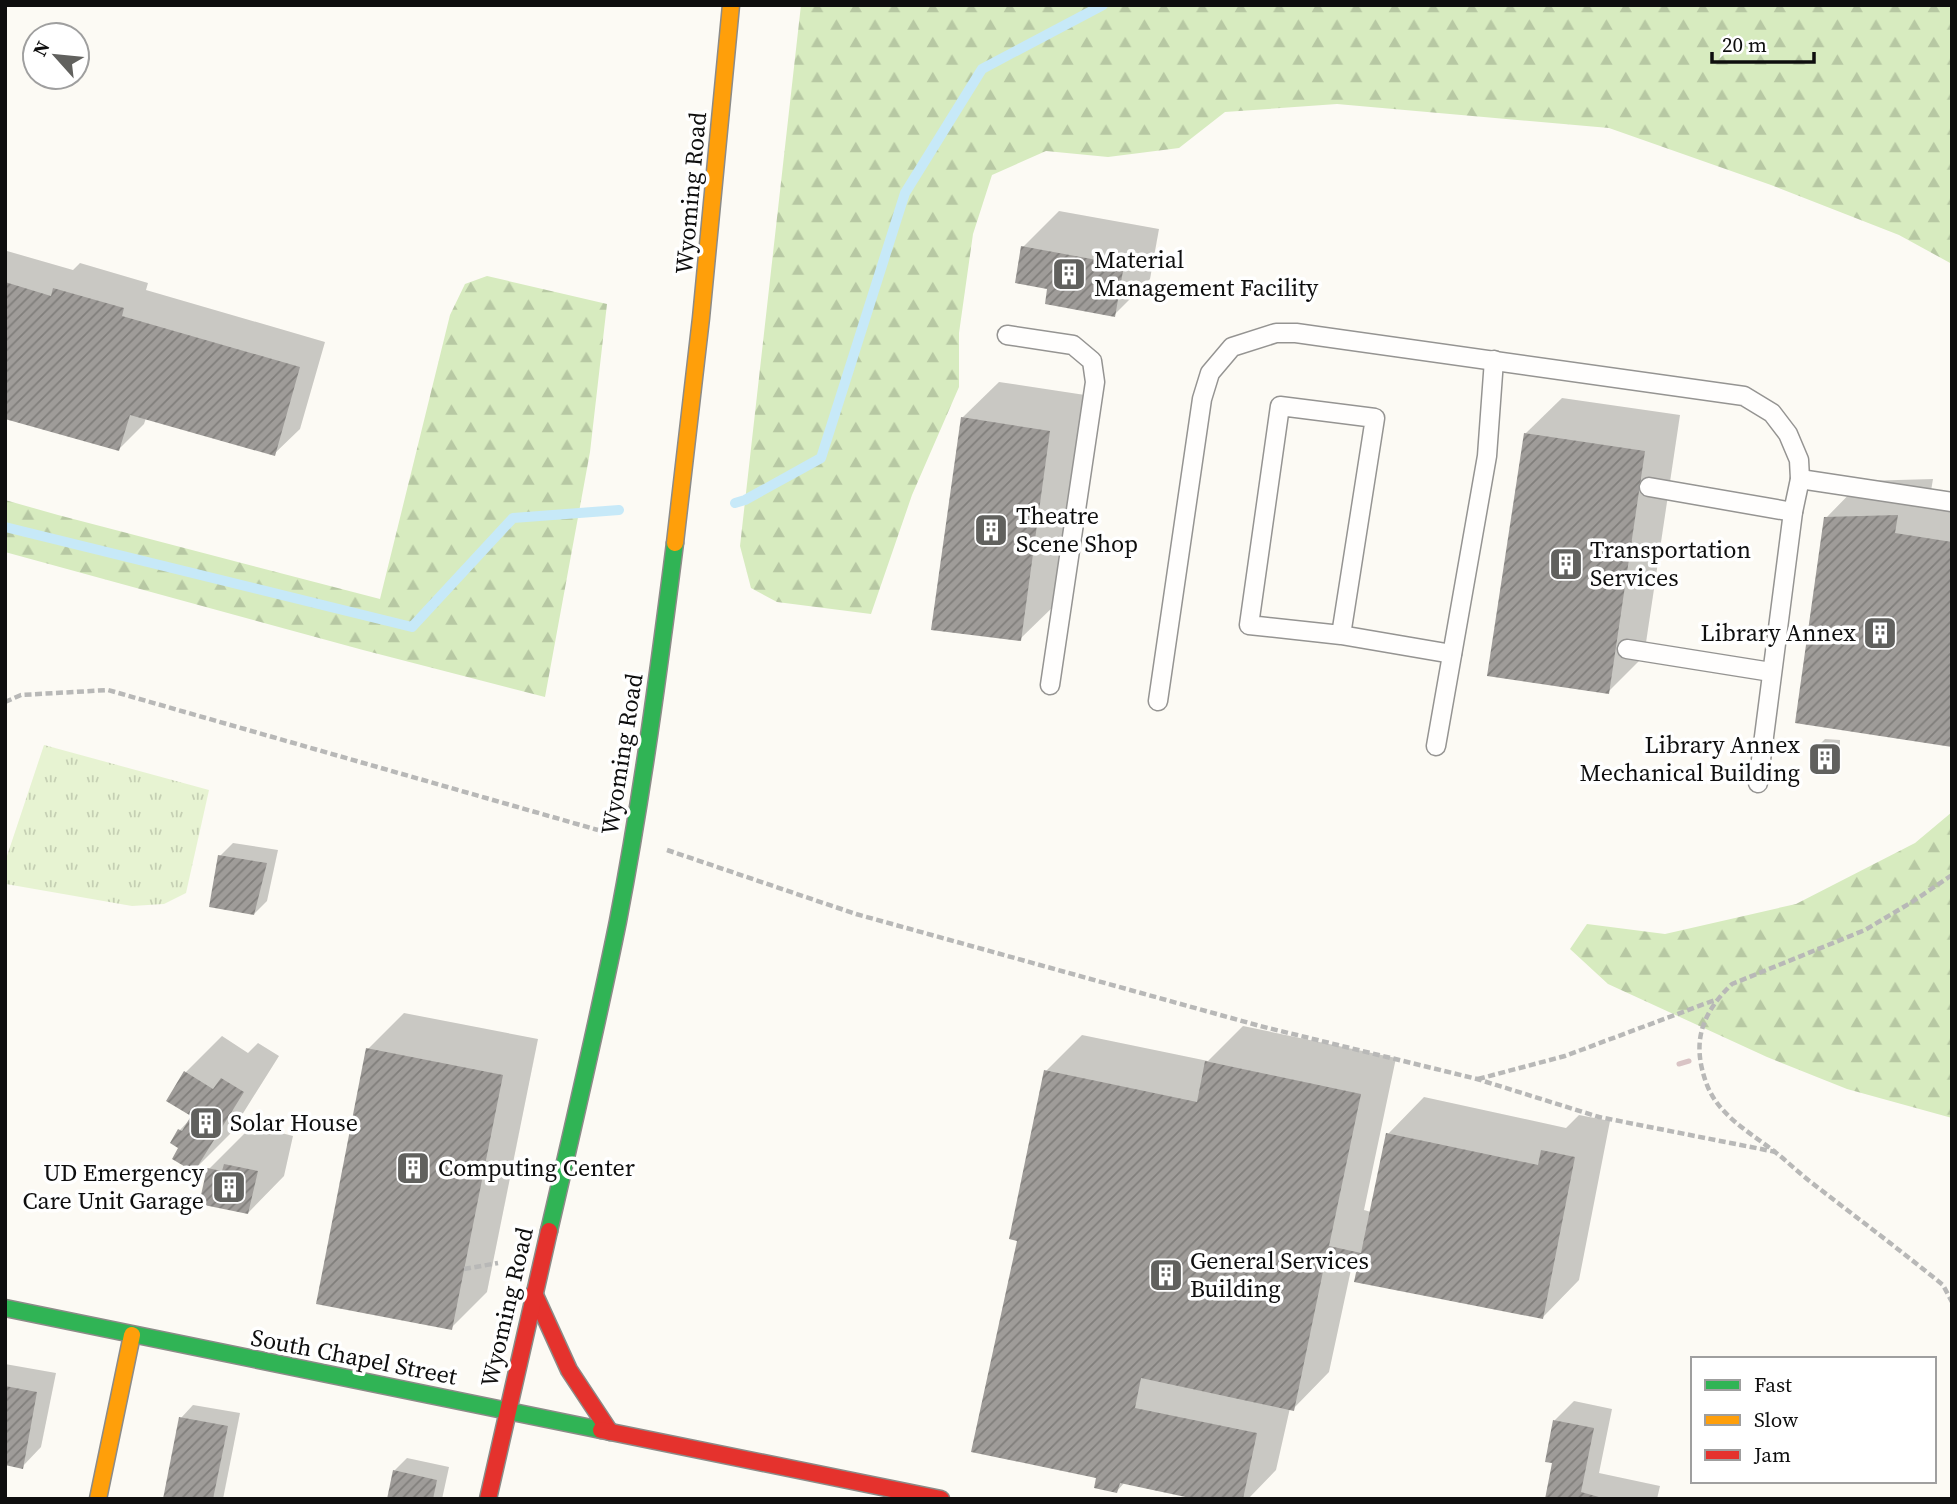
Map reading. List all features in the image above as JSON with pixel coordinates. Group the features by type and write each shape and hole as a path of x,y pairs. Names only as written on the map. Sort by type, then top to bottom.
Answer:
{"street":[{"name":"Wyoming Road","path":"488,1499 597,1022 632,840 680,512 710,240 731,5"},
{"path":"534,1293 569,1370 610,1432"},
{"name":"South Chapel Street","path":"5,1308 942,1499"},
{"path":"98,1499 132,1335"}],"lane":[{"path":"1158,701 1202,398 1210,373 1232,347 1276,333 1296,333 1494,360 1744,396 1772,413 1788,433 1799,460 1800,479 1793,512 1758,783"},
{"path":"1007,335 1073,345 1092,362 1095,382 1050,685"},
{"path":"1436,746 1487,456 1494,360"},
{"path":"1341,635 1375,418 1280,406 1249,625 1341,635 1452,654"},
{"path":"1800,479 1952,502"},
{"path":"1648,487 1793,512"},
{"path":"1627,649 1771,672"}],"path":[{"path":"5,702 20,695 108,690 588,828"},
{"path":"673,852 856,914 1260,1026 1477,1079 1599,1116 1776,1152"},
{"path":"1952,875 1865,930 1732,984 1716,1000 1704,1022 1699,1044 1708,1087 1734,1121 1943,1285 1952,1301"},
{"path":"1477,1079 1565,1056 1716,1000"},
{"path":"464,1269 498,1263"}],"green space":[{"path":"801,5 1952,5 1952,264 1899,235 1771,185 1609,128 1337,104 1225,112 1179,148 1108,157 1046,151 992,175 973,234 959,333 959,387 912,495 871,614 777,602 751,588 740,546"},
{"path":"487,276 607,304 590,452 545,697 5,552 5,500 380,599 450,315 465,284"},
{"path":"44,745 209,790 186,893 164,904 132,906 6,884 6,859"},
{"path":"1952,812 1952,1118 1847,1089 1767,1057 1608,984 1570,949 1587,924 1665,934 1796,904 1915,843"}],"building":[{"name":"Material Management Facility","path":"1021,246 1124,265 1115,317 1045,304 1047,289 1015,283"},
{"path":"5,282 51,296 53,288 124,308 122,316 300,367 275,456 130,415 119,451 5,419"},
{"name":"Theatre Scene Shop","path":"961,417 1050,431 1021,641 931,630"},
{"name":"Transportation Services","path":"1524,433 1645,451 1609,694 1487,676"},
{"name":"Library Annex","path":"1898,515 1895,533 1952,542 1952,747 1795,723 1824,517"},
{"name":"Library Annex Mechanical Building","path":"1817,744 1835,746 1833,773 1815,772"},
{"path":"218,855 267,863 254,915 209,907"},
{"name":"Computing Center","path":"366,1048 503,1075 452,1330 316,1304"},
{"name":"General Services Building","path":"1205,1061 1361,1094 1329,1246 1361,1253 1386,1133 1538,1165 1541,1150 1575,1157 1543,1319 1354,1282 1357,1268 1325,1262 1294,1411 1141,1378 1135,1408 1257,1433 1243,1499 1195,1499 1120,1483 1117,1493 1094,1488 1096,1478 971,1452 1017,1241 1009,1239 1044,1070 1197,1102"},
{"name":"Solar House","path":"184,1071 213,1089 221,1078 244,1092 194,1172 172,1159 178,1148 170,1143 178,1129 182,1131 191,1116 166,1101"},
{"name":"UD Emergency Care Unit Garage","path":"224,1164 258,1171 248,1214 199,1204 207,1168 222,1171"},
{"path":"5,1386 37,1392 23,1469 5,1465"},
{"path":"179,1417 228,1426 213,1499 163,1499"},
{"path":"1553,1420 1594,1428 1581,1492 1606,1499 1545,1499 1552,1463 1545,1462"},
{"path":"393,1470 437,1480 433,1499 387,1499"}],"waterway":[{"path":"735,503 821,458 905,193 982,69 1103,5"},
{"path":"5,527 412,627 513,518 619,510"}],"railway":[{"path":"1679,1064 1689,1061"}],"traffic: fast":[{"path":"549,1231 602,999 627,874 650,732 675,543"},
{"path":"5,1308 601,1430"}],"traffic: slow":[{"path":"675,543 701,318 731,5"},
{"path":"98,1499 132,1335"}],"traffic: jam":[{"path":"488,1499 549,1231"},
{"path":"534,1293 569,1370 610,1432"},
{"path":"601,1430 941,1499"}],"place":[{"name":"Material Management Facility","path":"1069,274"},
{"name":"Theatre Scene Shop","path":"991,530"},
{"name":"Transportation Services","path":"1566,564"},
{"name":"Library Annex","path":"1880,633"},
{"name":"Library Annex Mechanical Building","path":"1825,759"},
{"name":"Solar House","path":"206,1123"},
{"name":"Computing Center","path":"413,1168"},
{"name":"UD Emergency Care Unit Garage","path":"229,1187"},
{"name":"General Services Building","path":"1166,1275"}]}
